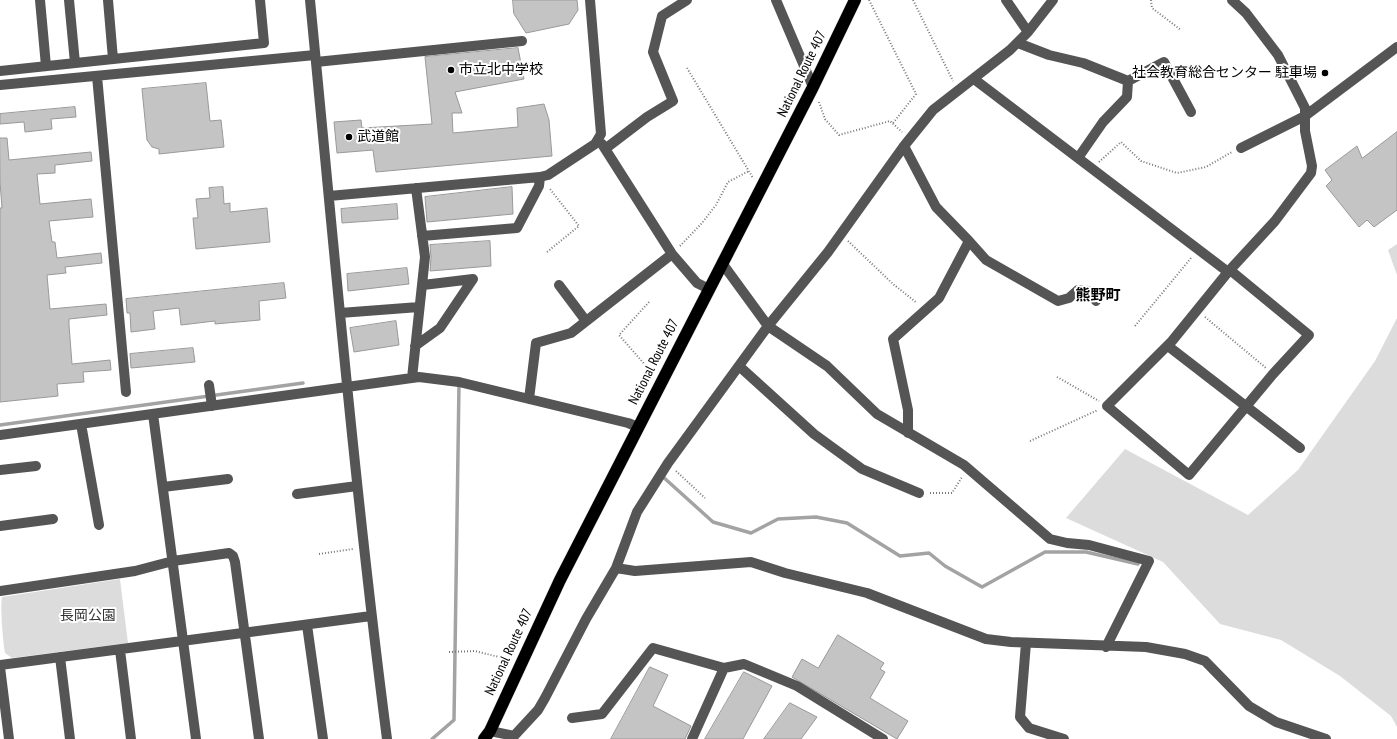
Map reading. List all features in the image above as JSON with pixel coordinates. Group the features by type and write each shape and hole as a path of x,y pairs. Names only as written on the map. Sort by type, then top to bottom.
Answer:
{"highway":[{"name":"National Route 407","path":"487,735 520,662 560,580 660,382 813,87 855,0"}],"street":[{"path":"40,0 46,66"},
{"path":"69,0 74,63"},
{"path":"108,0 113,59"},
{"path":"0,71 264,43 260,0"},
{"path":"310,0 346,387 371,616 387,739"},
{"path":"328,196 540,177 548,175 595,144 599,140 601,134 596,50 590,0"},
{"path":"605,149 673,101 653,52 662,16 687,0"},
{"path":"776,0 813,87"},
{"path":"1006,0 1028,32"},
{"path":"487,735 516,738 538,710 586,619 616,568 637,512 668,463 768,326 841,234 907,142 933,110 1018,43 1053,0"},
{"path":"974,79 1229,271 1309,335 1273,374 1189,474 1107,406 1168,346 1229,271 1275,220 1311,173 1312,166 1305,131 1305,108 1278,54 1246,13 1232,0"},
{"path":"0,85 522,41"},
{"path":"1018,43 1049,55 1083,63 1128,81 1164,62 1191,112"},
{"path":"1240,148 1305,116 1397,47"},
{"path":"97,76 126,392"},
{"path":"1078,158 1103,122 1127,98 1128,81"},
{"path":"599,140 672,254 697,283 709,289"},
{"path":"907,142 936,207 986,260 1058,301 1068,298 1078,290 1089,291 1096,301"},
{"path":"422,236 517,228 539,186 540,177"},
{"path":"412,378 425,257 416,188"},
{"path":"908,433 908,410 893,339 939,298 969,241"},
{"path":"530,399 536,343 571,333 672,254"},
{"path":"722,263 768,326 827,366 877,414 968,468 1050,539 1067,543 1089,544 1149,560 1106,647"},
{"path":"416,346 440,328 473,279 423,285"},
{"path":"559,285 586,322"},
{"path":"340,313 419,307"},
{"path":"1168,346 1300,448"},
{"path":"739,366 814,434 862,469 919,493"},
{"path":"0,435 419,377 459,382 628,423 638,427"},
{"path":"209,385 212,406"},
{"path":"153,414 196,739"},
{"path":"81,424 99,525"},
{"path":"0,470 36,466"},
{"path":"163,486 228,478"},
{"path":"297,494 357,486"},
{"path":"0,526 53,519"},
{"path":"0,591 135,571 172,561 229,553 234,556 259,739"},
{"path":"616,568 635,571 751,562 785,573 867,593 986,639 1026,643 1106,647 1146,647 1186,654 1205,661 1249,706 1276,722 1326,739"},
{"path":"9,739 0,666 371,616"},
{"path":"307,625 323,739"},
{"path":"1026,643 1020,717 1029,728 1064,739"},
{"path":"572,718 602,714 653,648 724,668 744,664 782,679 797,686 883,739"},
{"path":"120,650 131,739"},
{"path":"60,658 70,739"},
{"path":"692,739 724,668"}],"path":[{"path":"869,0 916,94 893,123"},
{"path":"913,0 958,91"},
{"path":"1151,0 1152,8 1181,30"},
{"path":"687,68 760,190"},
{"path":"813,87 825,119 839,135 890,121 907,142"},
{"path":"1093,169 1121,142 1141,161 1177,173 1206,167 1240,148"},
{"path":"672,254 702,223 716,205 728,182 749,171"},
{"path":"540,177 579,226 547,252"},
{"path":"841,234 894,284 926,310"},
{"path":"1135,326 1198,249"},
{"path":"649,302 619,335 660,382"},
{"path":"1197,311 1273,374"},
{"path":"1058,377 1107,406"},
{"path":"1030,441 1107,406"},
{"path":"668,463 705,498"},
{"path":"919,493 952,493 968,468"},
{"path":"319,554 364,547"},
{"path":"449,652 475,651 520,662"}],"green space":[{"path":"1397,244 1397,275 1388,250"},
{"path":"1397,318 1397,727 1391,716 1340,676 1281,640 1220,624 1163,562 1066,518 1125,449 1248,515 1298,470 1375,361"},
{"name":"長岡公園","path":"120,579 128,643 12,658 5,653 1,601 2,597"}],"building":[{"path":"513,0 577,0 578,10 569,24 526,33 514,14"},
{"path":"518,48 524,79 455,92 462,113 452,113 453,133 518,127 517,108 544,104 549,120 552,156 376,172 373,150 337,153 334,122 361,120 362,128 432,124 425,57"},
{"path":"206,83 210,121 221,120 224,147 159,154 159,149 152,147 147,140 142,89"},
{"path":"75,107 76,117 51,119 52,129 25,132 24,122 0,124 0,114"},
{"path":"1397,132 1397,210 1374,227 1367,220 1359,227 1326,186 1332,180 1325,170 1357,146 1362,158"},
{"path":"0,138 7,138 9,160 91,152 92,161 55,165 55,173 37,174 40,204 91,199 93,217 49,221 52,242 55,242 57,258 101,253 102,263 65,267 66,273 47,275 50,309 106,304 107,315 69,319 69,325 72,364 110,360 111,370 83,372 84,382 57,384 58,396 0,402 0,208 2,208 0,182"},
{"path":"223,187 224,204 230,203 230,212 267,208 270,242 196,249 193,218 198,218 196,199 210,198 209,188"},
{"path":"512,187 513,214 427,222 425,197"},
{"path":"397,204 398,219 342,223 341,209"},
{"path":"490,241 491,266 430,271 430,245"},
{"path":"407,268 409,284 348,291 347,274"},
{"path":"284,283 286,298 259,301 260,320 215,324 215,321 181,325 179,308 153,311 155,329 131,332 130,313 127,313 126,299"},
{"path":"396,321 399,345 354,352 350,328"},
{"path":"193,348 195,362 131,368 130,354"},
{"path":"838,635 884,663 880,669 885,672 870,698 908,721 897,739 792,677 802,659 818,668"},
{"path":"650,667 668,675 653,706 691,726 685,739 611,739"},
{"path":"744,672 772,686 743,739 705,739"},
{"path":"790,703 817,717 801,739 764,739"}],"waterway":[{"path":"0,425 303,383"},
{"path":"432,739 454,720 459,384"},
{"path":"662,476 713,522 751,533 778,519 816,517 847,523 900,556 929,553 945,566 982,587 1045,552 1086,552 1138,564"}],"place":[{"name":"市立北中学校","path":"451,70"},
{"name":"社会教育総合センター 駐車場","path":"1325,73"},
{"name":"武道館","path":"349,137"}],"district":[{"name":"熊野町","path":"1098,296"}]}
